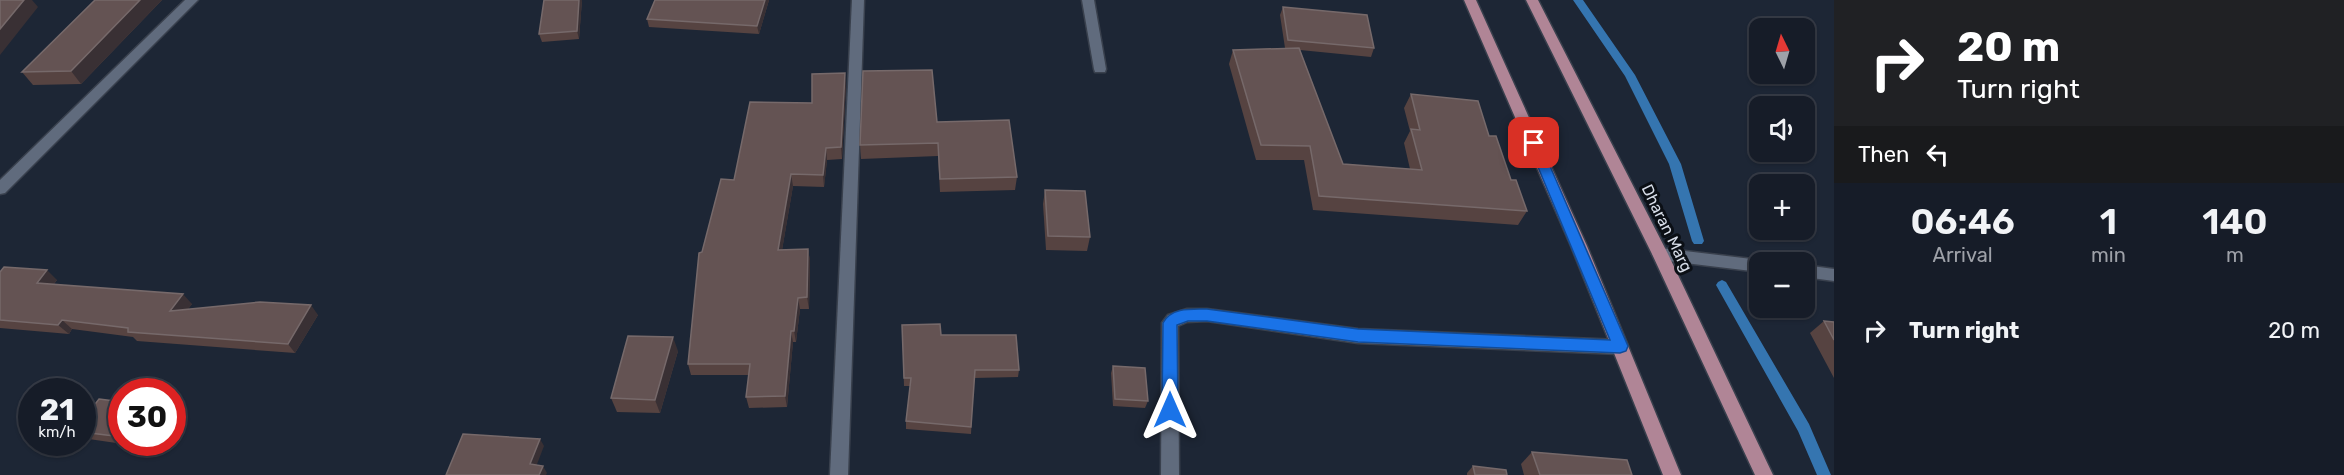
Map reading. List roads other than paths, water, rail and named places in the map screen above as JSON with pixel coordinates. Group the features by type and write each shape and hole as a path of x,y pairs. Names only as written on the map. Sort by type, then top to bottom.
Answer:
{"main road":[{"path":"1470,0 1579,246 1672,475"},
{"name":"Dharan Marg","path":"1532,0 1660,254 1764,475"}],"street":[{"path":"0,189 192,0"},
{"path":"839,475 858,0"},
{"path":"1088,0 1100,69"},
{"path":"1660,254 1749,265"},
{"path":"1815,273 1834,275"},
{"path":"1170,475 1170,323 1175,318 1207,315 1358,336 1620,346"}],"waterway":[{"path":"1578,0 1630,75 1675,164 1698,241"},
{"path":"1722,285 1804,428 1824,475"}]}
